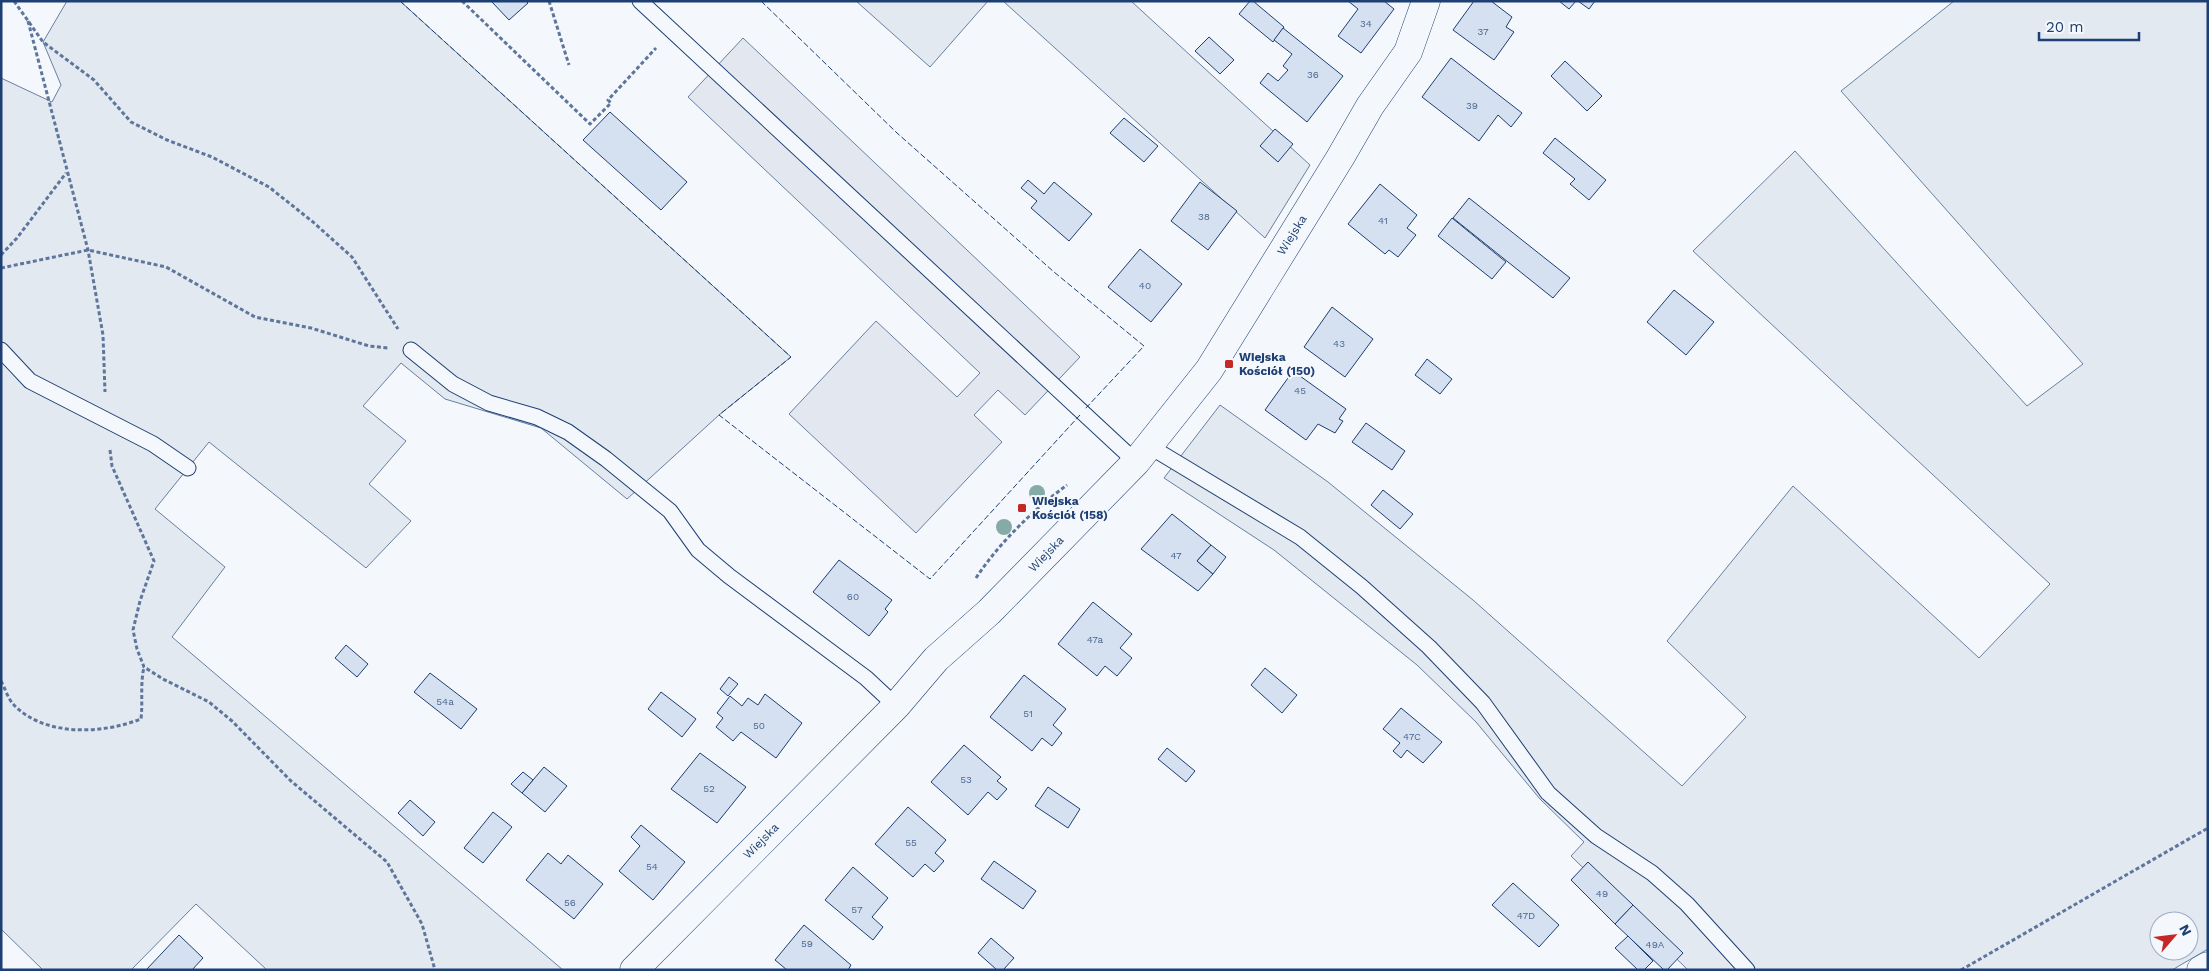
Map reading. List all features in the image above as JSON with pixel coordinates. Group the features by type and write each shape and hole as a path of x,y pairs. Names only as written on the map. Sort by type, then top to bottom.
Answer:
{"street":[{"name":"Wiejska","path":"634,970 896,706 936,659 989,612 1143,454 1208,370 1340,158 1370,106 1408,52 1426,1"},
{"path":"2201,970 2208,966"}],"lane":[{"path":"640,1 1143,454 1300,537 1362,587 1429,647 1483,703 1548,793 1596,836 1652,873 1687,904 1747,970"},
{"path":"1,350 30,380 153,444 188,468"},
{"path":"412,350 453,384 490,402 536,417 568,432 606,459 670,511 698,550 729,576 866,678 896,706"}],"path":[{"path":"14,1 43,42 94,80 131,122 167,140 212,157 269,187 313,222 352,258 412,350"},
{"path":"462,1 590,124 612,103 608,100 672,30"},
{"path":"549,1 569,65"},
{"path":"1,681 12,704 33,718 55,727 92,730 126,724 141,719 143,702 141,684 144,667 137,649 134,630 140,600 154,560 112,466 105,419 103,335 88,250 66,173 28,21"},
{"path":"1,255 17,238 66,173"},
{"path":"1,268 88,250 166,267 255,317 311,328 369,346 412,350"},
{"path":"144,667 163,679 209,702 232,721 291,781 387,862 422,924 435,970"},
{"path":"1961,970 2208,828"}],"shaded area":[{"path":"67,1 400,1 791,357 719,415 627,499 541,428 445,399 401,363 363,406 406,441 369,484 411,521 366,568 209,442 155,509 225,567 172,637 563,970 267,970 196,904 131,970 43,970 1,929 1,78 52,102 61,85 43,42"},
{"path":"856,1 988,1 930,67"},
{"path":"1003,1 1131,1 1310,165 1265,238"},
{"path":"1954,1 2208,1 2208,949 2199,954 2199,911 2149,911 2149,961 2187,961 2172,970 1688,970 1571,856 1584,842 1540,799 1476,722 1417,665 1274,550 1164,478 1220,405 1328,482 1473,600 1682,786 1746,717 1667,641 1793,486 1979,658 2050,584 1693,251 1795,151 2027,406 2083,364 1841,91"},
{"path":"743,38 1080,357 1025,415 998,390 974,415 1002,442 916,533 789,414 876,321 957,397 980,373 688,97"}],"building":[{"path":"491,1 526,1 528,3 509,20"},
{"path":"1250,1 1253,1 1284,27 1273,42 1239,14"},
{"path":"1348,1 1384,1 1394,9 1361,53 1338,36 1358,9"},
{"path":"1474,1 1491,1 1512,17 1506,27 1514,32 1494,60 1453,30"},
{"path":"1559,1 1576,1 1569,9"},
{"path":"1578,1 1595,1 1589,9"},
{"path":"1283,28 1343,76 1307,122 1260,83 1268,73 1278,81 1288,70 1283,66 1292,54 1274,40"},
{"path":"1209,37 1234,60 1220,74 1195,51"},
{"path":"1451,58 1522,113 1511,127 1498,115 1479,141 1422,97"},
{"path":"1565,61 1602,96 1587,111 1551,76"},
{"path":"610,112 687,182 661,210 583,140"},
{"path":"1124,118 1158,146 1144,162 1110,133"},
{"path":"1275,129 1293,144 1278,162 1260,146"},
{"path":"1555,138 1606,180 1589,200 1570,184 1575,179 1543,153"},
{"path":"1028,180 1044,194 1054,182 1092,214 1069,241 1031,208 1037,201 1021,188"},
{"path":"1200,182 1237,211 1208,250 1171,221"},
{"path":"1380,184 1417,215 1407,228 1416,235 1398,257 1389,250 1385,254 1348,224"},
{"path":"1469,198 1570,278 1553,298 1453,218"},
{"path":"1452,218 1506,262 1492,279 1438,236"},
{"path":"1140,249 1182,284 1151,322 1108,287"},
{"path":"1674,290 1714,322 1686,355 1647,322"},
{"path":"1332,307 1373,339 1345,377 1304,347"},
{"path":"1427,359 1452,379 1440,394 1415,375"},
{"path":"1293,371 1346,409 1339,419 1343,421 1335,433 1318,424 1306,440 1265,410"},
{"path":"1366,423 1405,451 1392,470 1352,442"},
{"path":"1383,490 1413,514 1400,529 1371,505"},
{"path":"1172,514 1211,545 1197,561 1213,574 1198,591 1141,549"},
{"path":"1211,545 1226,557 1213,574 1197,561"},
{"path":"839,560 892,600 885,609 888,612 869,636 813,592"},
{"path":"1093,602 1132,634 1120,648 1132,658 1117,676 1105,666 1097,676 1058,644"},
{"path":"346,645 368,664 357,677 335,658"},
{"path":"1265,668 1297,695 1282,713 1251,685"},
{"path":"430,673 477,709 461,729 414,692"},
{"path":"1024,675 1066,709 1053,725 1062,733 1052,746 1042,738 1032,751 990,717"},
{"path":"729,677 738,684 728,696 720,689"},
{"path":"661,692 696,719 682,737 648,709"},
{"path":"765,694 802,723 776,758 741,732 733,741 716,727 723,718 717,713 730,696 742,706 748,698 758,705"},
{"path":"1401,708 1442,742 1423,763 1407,750 1401,758 1393,751 1400,743 1383,729"},
{"path":"964,745 1001,777 997,781 1007,789 997,800 988,792 968,815 931,782"},
{"path":"1167,748 1195,771 1186,782 1158,759"},
{"path":"700,753 746,787 717,823 671,789"},
{"path":"544,767 567,786 545,812 522,793"},
{"path":"523,772 533,780 522,793 511,784"},
{"path":"1048,787 1080,809 1068,828 1035,806"},
{"path":"410,800 435,822 423,836 398,813"},
{"path":"908,807 946,840 935,853 944,861 934,872 925,864 913,877 875,844"},
{"path":"493,812 512,827 483,863 464,848"},
{"path":"641,825 685,862 653,900 619,871 640,846 631,837"},
{"path":"548,853 561,864 568,855 603,884 574,919 526,880"},
{"path":"994,861 1036,891 1023,909 981,879"},
{"path":"1588,862 1633,905 1615,924 1571,880"},
{"path":"853,867 888,898 872,917 883,927 873,940 825,900"},
{"path":"1513,883 1559,925 1539,947 1492,905"},
{"path":"1633,905 1683,953 1667,970 1664,970 1615,924"},
{"path":"804,925 851,965 848,970 787,970 775,960"},
{"path":"179,935 203,958 192,970 146,970"},
{"path":"1628,936 1653,961 1644,970 1638,970 1615,948"},
{"path":"991,938 1014,958 1003,970 997,970 978,953"}],"fence":[{"path":"400,1 791,357 719,415 930,579 1080,415"},
{"path":"761,1 897,133 1054,272 1144,346 1085,409"}],"place":[{"name":"Wiejska Kościół (150)","path":"1229,364"},
{"name":"Wiejska Kościół (158)","path":"1022,508"}]}
